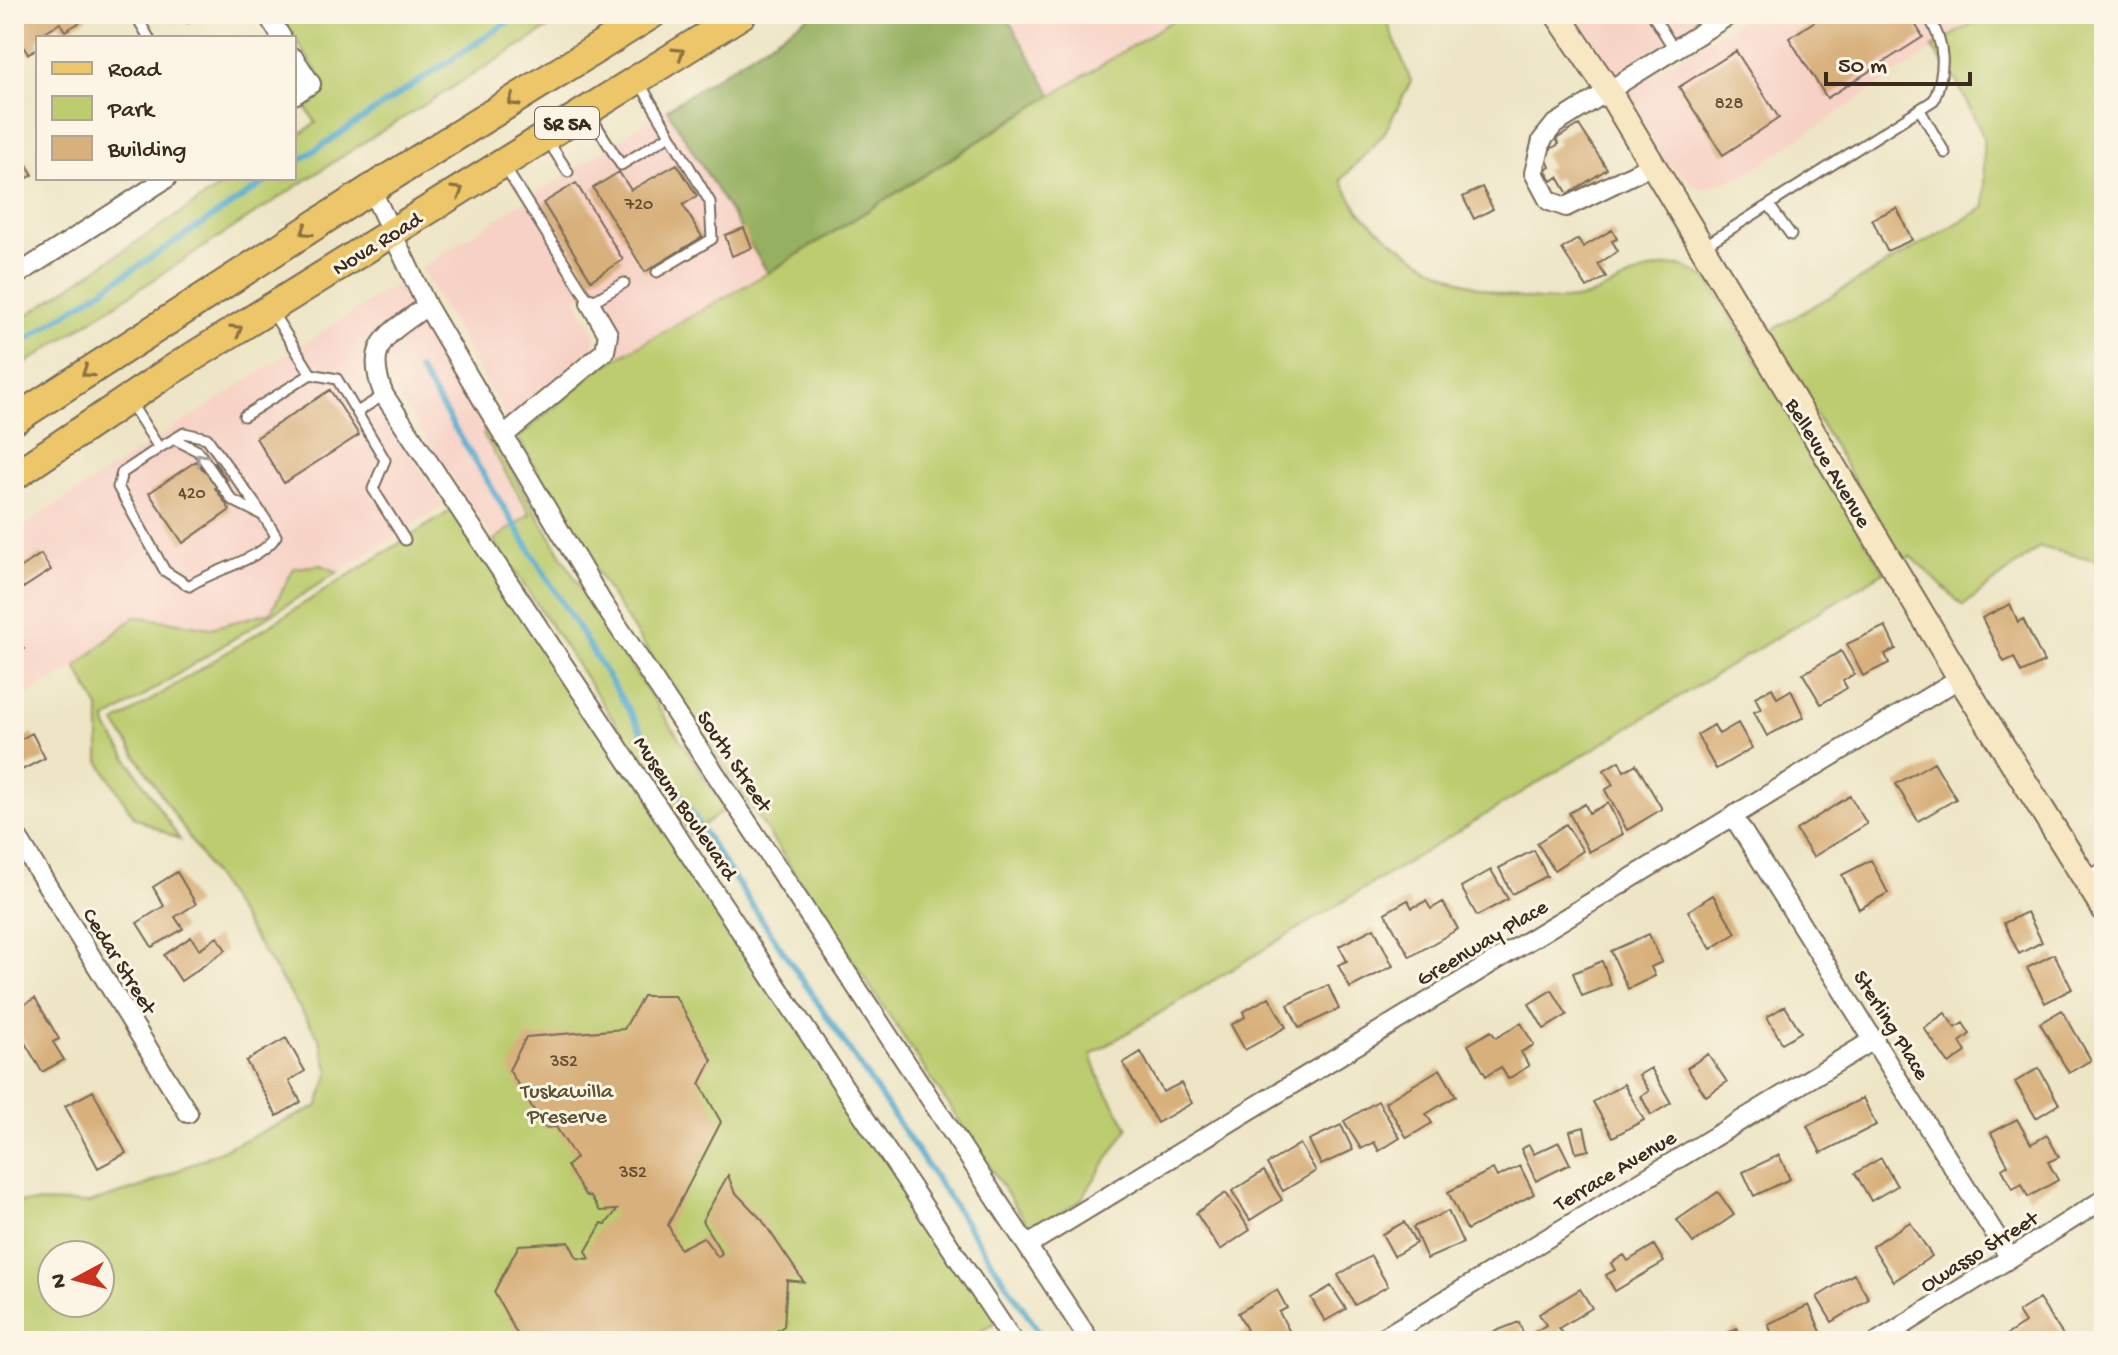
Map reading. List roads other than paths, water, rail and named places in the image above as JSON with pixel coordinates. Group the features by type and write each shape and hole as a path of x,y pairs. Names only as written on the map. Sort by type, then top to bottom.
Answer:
{"main road":[{"name":"SR 5A","path":"14,420 371,189 652,14"},
{"name":"Nova Road","path":"14,476 270,309 742,14"}],"street":[{"path":"267,14 281,36"},
{"name":"Bellevue Avenue","path":"1557,14 1608,90 1960,678 2096,877 2104,909"},
{"path":"1652,165 1566,207 1549,201 1534,173 1542,140 1554,125 1731,14"},
{"path":"296,61 311,84 296,94"},
{"path":"14,277 164,180"},
{"name":"South Street","path":"371,189 427,306 602,602 1090,1341"},
{"path":"503,436 605,351 608,334 590,303"},
{"name":"Museum Boulevard","path":"427,306 386,336 374,357 376,375 384,395 1013,1341"},
{"name":"Greenway Place","path":"1028,1245 1960,678"},
{"name":"Sterling Place","path":"1733,816 2010,1258"},
{"name":"Cedar Street","path":"14,832 188,1113"},
{"name":"Terrace Avenue","path":"1378,1341 1875,1039"},
{"name":"Owasso Street","path":"1878,1341 2104,1199"}],"lane":[{"path":"135,14 148,36"},
{"path":"1652,14 1674,49"},
{"path":"1702,247 1934,100 1945,72 1940,40 1927,14"},
{"path":"637,79 710,202 712,239 657,272"},
{"path":"587,110 621,165 670,135"},
{"path":"1920,110 1945,153"},
{"path":"545,136 568,172"},
{"path":"502,163 590,303 624,283"},
{"path":"1769,205 1791,235"},
{"path":"270,309 311,374"},
{"path":"244,416 311,374 337,379 385,460 373,489 405,540"},
{"path":"357,412 384,395"},
{"path":"129,400 159,448"},
{"path":"184,433 207,438 243,492 265,516 276,536 271,544 256,554 209,572 189,586 165,571 118,487 122,473 159,448 184,433"},
{"path":"174,439 198,451 232,500 265,516"}],"waterway":[{"path":"296,163 520,14"},
{"path":"14,348 269,180"},
{"path":"419,370 713,847 1045,1341"}],"park label":[{"name":"Tuskawilla Preserve","path":"567,1102"}]}
